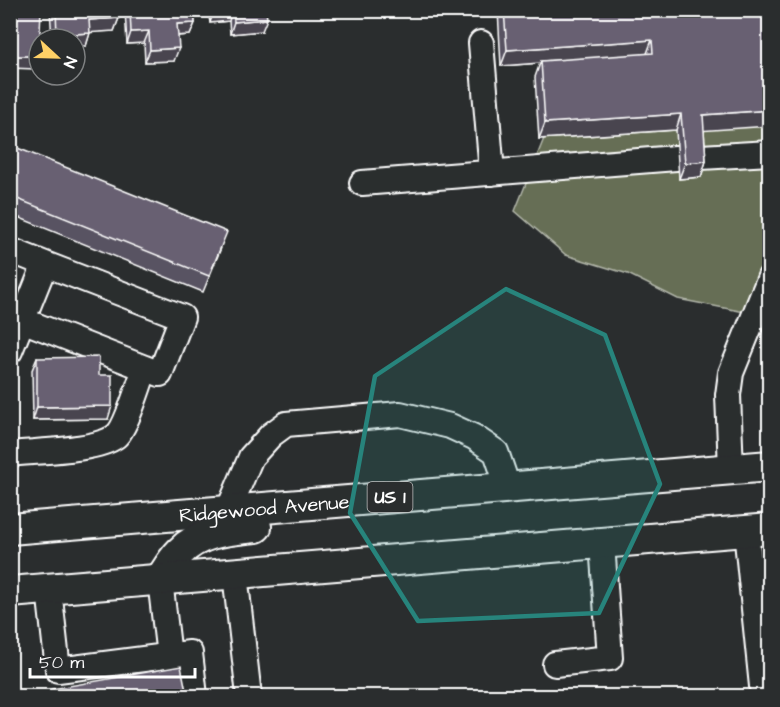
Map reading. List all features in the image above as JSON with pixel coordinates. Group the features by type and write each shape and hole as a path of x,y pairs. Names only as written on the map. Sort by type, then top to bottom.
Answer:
{"main road":[{"name":"Ridgewood Avenue","path":"10,529 770,466"},
{"path":"160,580 180,552 201,537 224,530 518,505 552,484"},
{"path":"10,592 758,530"}],"lane":[{"path":"481,43 492,172"},
{"path":"701,156 770,153"},
{"path":"362,183 676,158"},
{"path":"10,250 182,317 160,374 22,320"},
{"path":"10,351 45,264"},
{"path":"732,469 728,395 730,373 770,277"},
{"path":"10,454 76,448 103,442 117,435 125,422 145,368"},
{"path":"228,511 251,457 271,435 286,424 400,414 450,426 474,437 496,453 508,488"},
{"path":"758,530 763,696"},
{"path":"555,664 610,658 602,543"},
{"path":"235,574 249,696"},
{"path":"160,580 169,656"},
{"path":"49,589 58,670 190,653 195,696"}],"highlighted area":[{"path":"506,289 605,335 660,484 599,613 418,621 350,513 375,376"}],"green space":[{"path":"595,11 769,11 769,309 755,314 678,299 628,274 566,255 515,211"}],"building":[{"path":"10,10 41,10 40,27 27,27 27,56 10,56"},
{"path":"56,10 118,10 119,18 89,20 90,33 87,33 87,27 57,27"},
{"path":"130,10 194,10 195,23 177,24 179,48 150,50 149,31 131,32"},
{"path":"233,10 266,10 267,19 234,22"},
{"path":"504,10 770,10 770,110 703,115 706,161 685,163 681,114 545,123 541,61 653,53 652,40 507,50"},
{"path":"10,145 227,232 209,276 10,196"},
{"path":"99,357 99,375 112,375 112,406 37,407 37,358"},
{"path":"181,666 187,696 53,696 52,689"}]}
